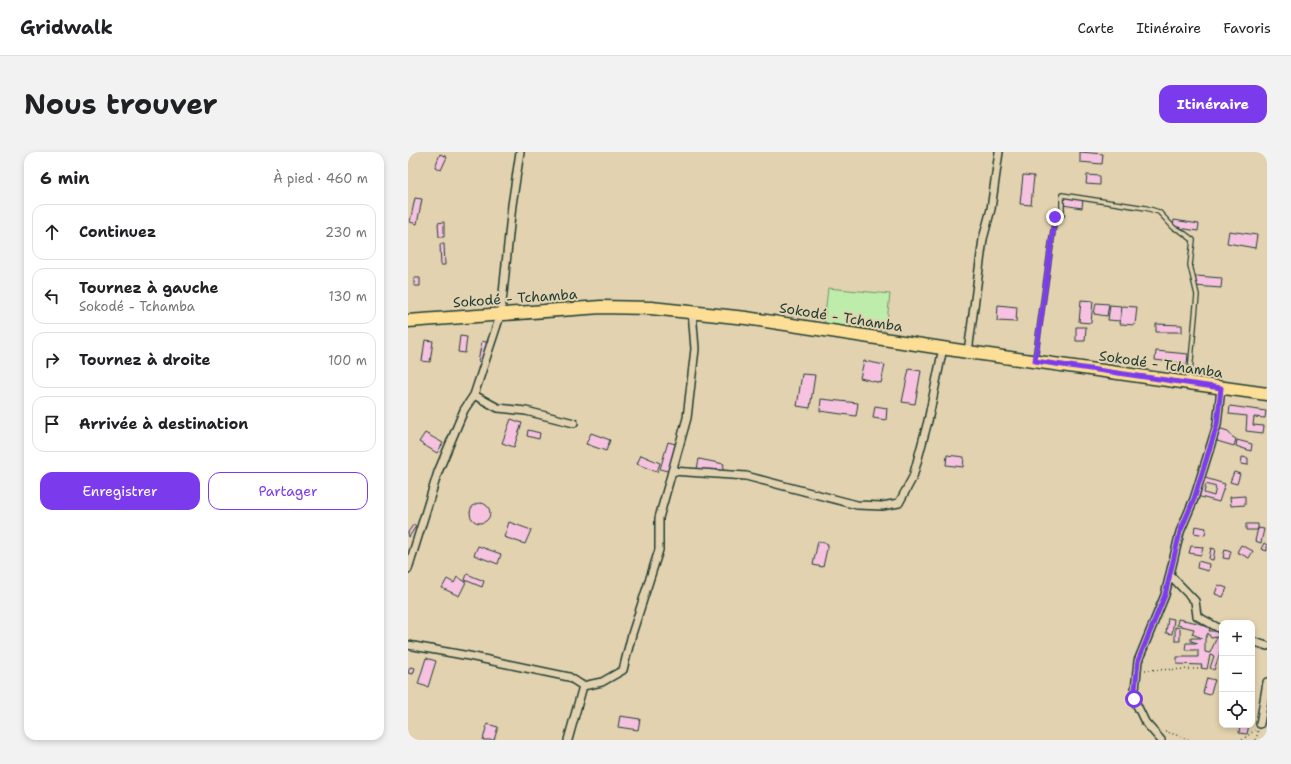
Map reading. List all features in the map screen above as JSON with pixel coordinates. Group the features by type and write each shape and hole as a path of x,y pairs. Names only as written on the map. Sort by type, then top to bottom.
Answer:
{"main road":[{"name":"Sokodé - Tchamba","path":"408,321 501,313 601,307 692,311 1267,394"}],"street":[{"path":"408,568 438,472 464,410 474,395 501,313 512,205 520,152"},
{"path":"968,352 983,239 991,209 999,152"},
{"path":"408,645 569,677 583,686 602,682 623,670 632,634 660,550 658,518 687,418 695,349 692,311"},
{"path":"672,471 746,476 857,505 882,506 899,503 913,477 928,420 943,348"},
{"path":"1161,740 1145,722 1134,699 1138,661 1165,595 1180,532 1194,499 1217,425 1221,388"},
{"path":"474,395 498,408 526,411 574,423"},
{"path":"1170,575 1195,602 1197,616 1219,628"},
{"path":"1255,643 1267,646"},
{"path":"1260,724 1267,682"},
{"path":"568,740 583,686"}],"lane":[{"path":"1035,361 1055,217 1062,216 1062,195 1086,198 1159,212 1174,228 1181,231 1193,240 1190,266 1197,295 1189,383"}],"path":[{"path":"1138,670 1198,669"},
{"path":"1145,722 1174,735 1190,740"},
{"path":"1242,740 1260,724"},
{"path":"1256,740 1260,724"}],"green space":[{"path":"828,288 890,294 886,330 824,324"}],"building":[{"path":"1080,152 1103,154 1102,164 1080,162"},
{"path":"440,154 447,157 441,170 435,167"},
{"path":"1023,175 1034,176 1031,205 1020,204"},
{"path":"1087,175 1100,176 1100,185 1086,184"},
{"path":"1063,197 1083,199 1082,208 1063,205"},
{"path":"415,198 422,199 417,224 410,222"},
{"path":"1174,220 1199,224 1198,231 1173,227"},
{"path":"444,222 444,237 439,237 438,223"},
{"path":"1229,231 1257,235 1255,248 1227,243"},
{"path":"440,244 444,244 445,265 441,265"},
{"path":"1196,276 1222,278 1221,288 1195,286"},
{"path":"414,278 420,278 420,286 414,286"},
{"path":"1081,300 1093,301 1091,323 1079,322"},
{"path":"1096,303 1109,304 1107,316 1094,314"},
{"path":"998,305 1017,307 1016,322 997,321"},
{"path":"1110,305 1121,306 1120,321 1108,320"},
{"path":"1122,306 1137,307 1135,325 1120,324"},
{"path":"1156,324 1182,325 1182,332 1156,332"},
{"path":"1076,327 1086,327 1085,341 1076,341"},
{"path":"460,336 467,337 465,353 458,352"},
{"path":"425,340 433,341 430,362 422,361"},
{"path":"482,341 489,343 485,363 478,361"},
{"path":"1156,351 1188,354 1187,364 1155,360"},
{"path":"864,361 885,365 881,383 860,378"},
{"path":"909,369 921,371 915,404 902,402"},
{"path":"802,374 815,375 810,408 797,406"},
{"path":"821,399 858,403 856,416 820,411"},
{"path":"875,406 887,408 886,420 873,418"},
{"path":"1230,406 1266,411 1265,418 1254,417 1253,425 1264,426 1263,433 1246,431 1247,416 1229,414"},
{"path":"511,419 522,423 514,447 502,443"},
{"path":"1218,428 1228,431 1231,436 1236,439 1234,446 1217,441 1216,435"},
{"path":"528,430 540,433 539,439 527,436"},
{"path":"425,433 443,443 437,453 419,442"},
{"path":"591,433 610,440 606,451 586,444"},
{"path":"1237,440 1252,444 1251,451 1236,446"},
{"path":"668,442 679,445 671,472 660,469"},
{"path":"641,455 660,463 657,472 637,464"},
{"path":"947,455 964,457 963,467 946,465"},
{"path":"1242,457 1248,458 1248,465 1241,464"},
{"path":"699,459 724,464 722,474 697,469"},
{"path":"1234,472 1240,474 1237,484 1230,482"},
{"path":"1202,477 1225,484 1219,502 1197,496","holes":["1206,484 1216,487 1214,496 1204,493"]},
{"path":"1245,496 1245,505 1231,506 1230,497"},
{"path":"480,503 487,506 490,513 487,520 480,523 473,520 470,513 473,506"},
{"path":"509,522 531,530 525,544 504,537"},
{"path":"414,524 416,526 409,537 408,532"},
{"path":"1246,524 1258,524 1258,530 1246,530"},
{"path":"1195,526 1206,528 1205,535 1194,533"},
{"path":"1258,528 1264,529 1261,543 1255,541"},
{"path":"818,541 828,544 823,567 813,565"},
{"path":"1264,543 1267,545 1267,551 1261,549"},
{"path":"1241,545 1253,551 1249,558 1237,552"},
{"path":"478,546 501,554 498,564 474,555"},
{"path":"1191,546 1203,547 1201,555 1189,553"},
{"path":"1211,548 1215,549 1213,560 1209,559"},
{"path":"1225,549 1231,551 1229,559 1223,558"},
{"path":"1198,561 1209,564 1208,571 1197,568"},
{"path":"467,574 484,581 482,587 465,580"},
{"path":"457,577 466,582 459,596 442,588 447,579 454,583"},
{"path":"1218,585 1227,588 1223,597 1215,594"},
{"path":"1168,618 1174,619 1172,634 1166,633"},
{"path":"1178,619 1198,623 1210,628 1209,631 1216,631 1218,634 1219,632 1219,656 1214,670 1210,668 1214,656 1210,655 1207,669 1201,668 1202,665 1177,664 1177,657 1198,657 1198,650 1185,650 1186,643 1198,643 1191,641 1191,638 1202,638 1192,634 1194,629 1177,625","holes":["1208,633 1211,638 1217,637 1210,653 1205,652 1205,639"]},
{"path":"1175,627 1180,628 1180,641 1175,641"},
{"path":"426,658 436,661 428,687 418,684"},
{"path":"410,667 415,668 413,674 408,673"},
{"path":"1207,678 1215,680 1210,695 1203,693"},
{"path":"620,716 640,719 638,730 618,727"},
{"path":"487,724 498,727 494,740 483,740"},
{"path":"1240,728 1248,728 1247,734 1239,733"}],"route":[{"path":"1055,217 1035,361 1221,388 1217,425 1194,499 1180,532 1165,595 1138,661 1134,699"}]}
